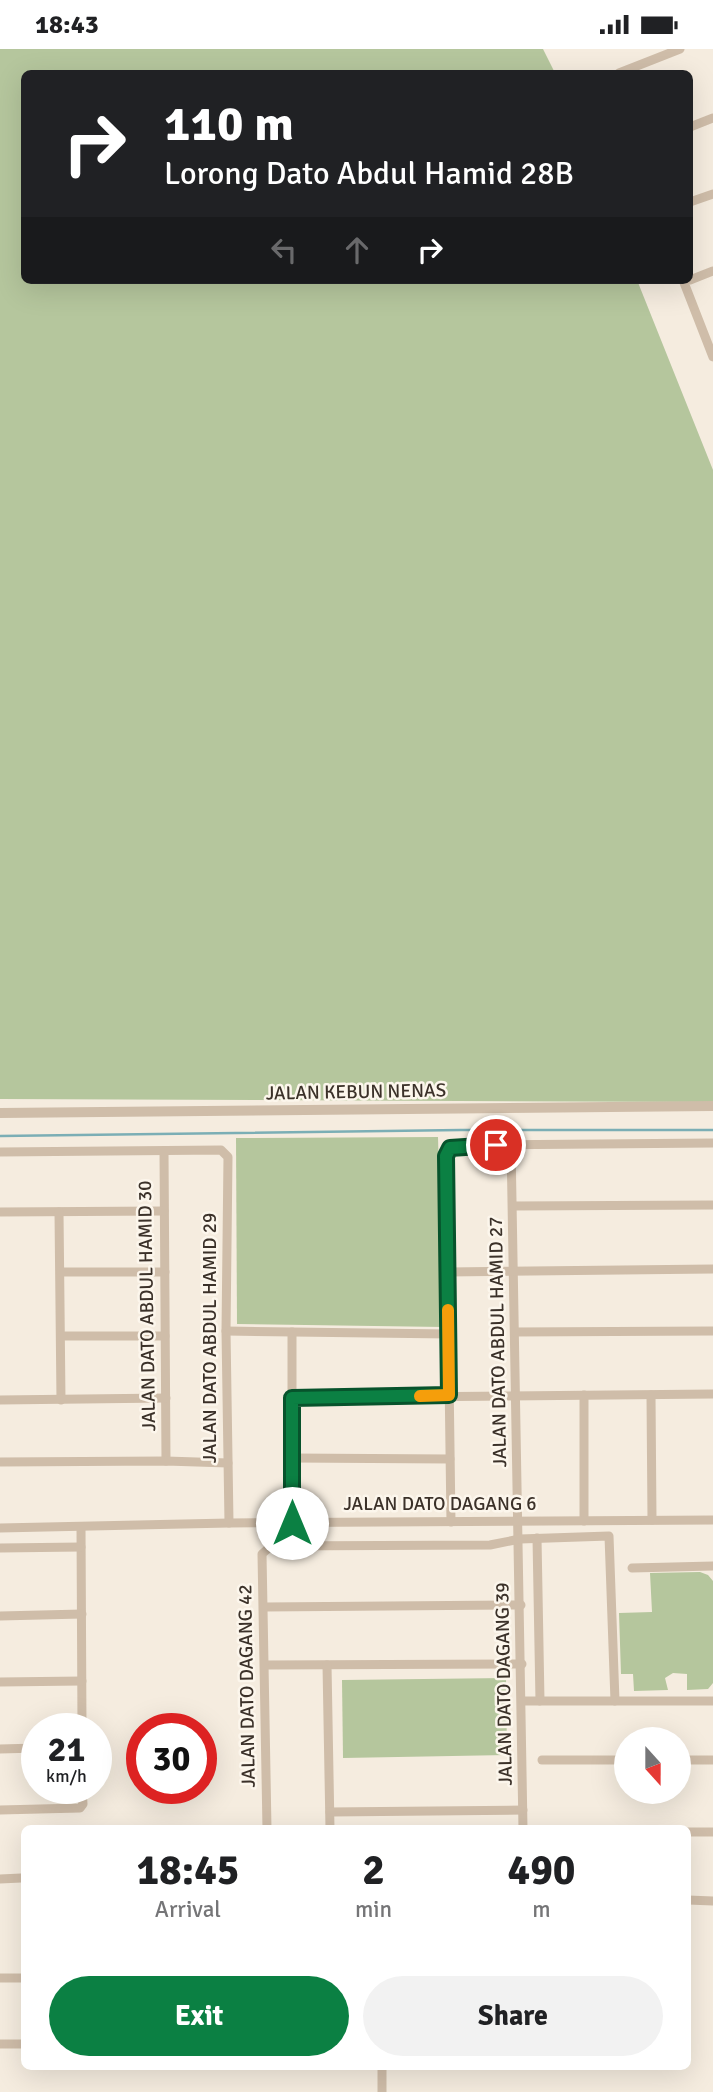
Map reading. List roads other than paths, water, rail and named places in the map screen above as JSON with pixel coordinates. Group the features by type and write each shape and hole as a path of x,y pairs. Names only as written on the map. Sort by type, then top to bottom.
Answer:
{"street":[{"path":"627,70 681,49"},
{"path":"693,126 713,118"},
{"path":"693,201 713,194"},
{"path":"693,278 713,271"},
{"path":"687,284 712,352"},
{"name":"JALAN KEBUN NENAS","path":"0,1113 713,1106"},
{"path":"451,1521 446,1156 450,1148 511,1144 713,1143"},
{"name":"JALAN DATO ABDUL HAMID 27","path":"511,1144 520,1539"},
{"name":"JALAN DATO ABDUL HAMID 29","path":"164,1151 221,1150 228,1157 226,1331 229,1523"},
{"path":"0,1152 164,1151"},
{"name":"JALAN DATO ABDUL HAMID 30","path":"164,1151 166,1461"},
{"path":"513,1206 713,1205"},
{"path":"0,1212 164,1211"},
{"path":"59,1212 61,1400"},
{"path":"448,1272 713,1269"},
{"path":"61,1272 165,1272"},
{"path":"226,1331 449,1333"},
{"path":"515,1332 713,1331"},
{"path":"292,1332 292,1523"},
{"path":"61,1336 165,1336"},
{"path":"292,1398 713,1394"},
{"path":"584,1395 584,1521"},
{"path":"651,1395 652,1520"},
{"path":"0,1401 166,1398"},
{"path":"292,1458 450,1459"},
{"path":"0,1462 228,1463"},
{"name":"JALAN DATO DAGANG 6","path":"0,1528 229,1523 713,1520"},
{"path":"81,1527 82,1713"},
{"path":"520,1539 609,1536 615,1701"},
{"path":"537,1538 540,1701"},
{"name":"JALAN DATO DAGANG 42","path":"268,1825 262,1554 271,1546 490,1545 520,1539"},
{"name":"JALAN DATO DAGANG 39","path":"520,1539 523,1825"},
{"path":"0,1548 81,1547"},
{"path":"632,1568 713,1566"},
{"path":"265,1607 520,1605"},
{"path":"0,1616 82,1614"},
{"path":"265,1665 522,1664"},
{"path":"327,1665 330,1825"},
{"path":"0,1682 82,1681"},
{"path":"523,1701 713,1701"},
{"path":"0,1749 21,1748"},
{"path":"542,1760 614,1760"},
{"path":"691,1760 713,1760"},
{"path":"0,1810 82,1807 82,1804"},
{"path":"330,1812 523,1809"},
{"path":"691,1832 713,1832"},
{"path":"0,1879 21,1878"},
{"path":"691,1900 713,1901"},
{"path":"0,1978 21,1978"},
{"path":"0,2044 21,2044"},
{"path":"382,2070 383,2092"}],"waterway":[{"path":"0,1136 461,1130 713,1130"}]}
